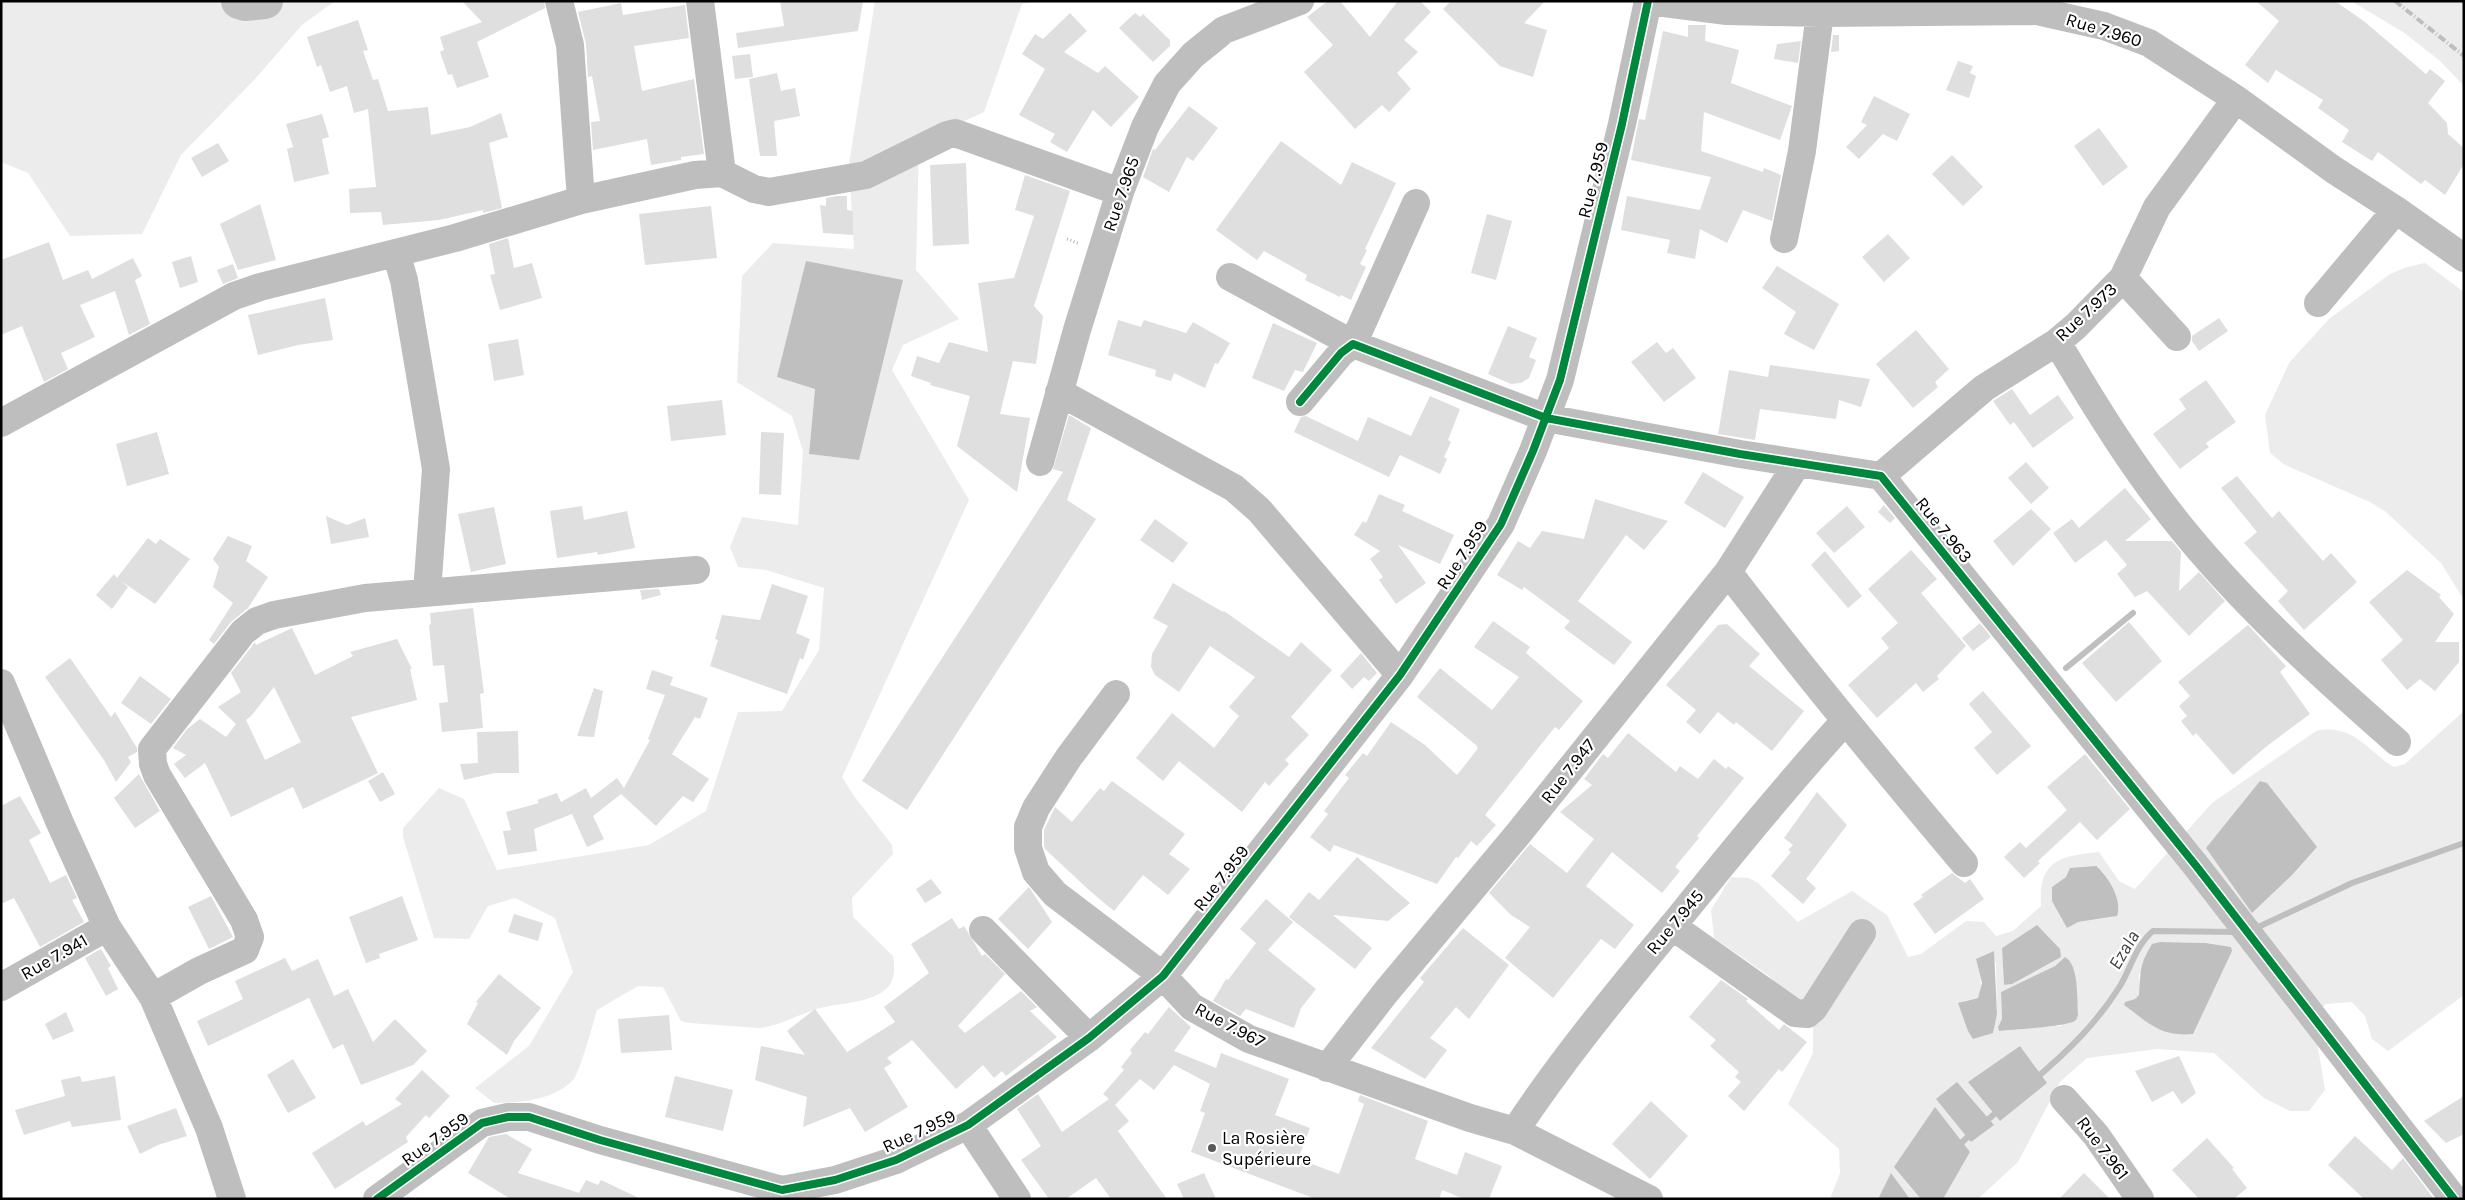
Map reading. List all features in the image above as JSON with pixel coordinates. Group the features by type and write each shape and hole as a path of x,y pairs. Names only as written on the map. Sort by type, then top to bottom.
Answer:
{"street":[{"path":"559,1 570,45 581,200"},
{"path":"700,1 722,173"},
{"name":"Rue 7.965","path":"1040,462 1059,392 1120,192 1145,127 1162,92 1192,55 1224,30 1300,1"},
{"name":"Rue 7.960","path":"1648,1 1820,13 2039,6 2104,26 2149,43 2236,98 2334,170 2396,210 2464,258"},
{"name":"Rue 7.959","path":"377,1199 482,1123 508,1117 529,1117 779,1194 835,1180 896,1160 968,1125 1089,1038 1163,976 1400,675 1501,524 1546,418 1562,371 1622,124 1648,1"},
{"path":"1784,239 1808,108 1820,13"},
{"name":"Rue 7.973","path":"1881,476 1984,388 2056,342 2076,326 2123,278 2157,207 2236,98"},
{"path":"1,423 134,353 234,296 260,287 455,238 581,200 695,176 722,173 754,190 769,192 866,176 947,135 955,133 1120,192"},
{"path":"1300,402 1341,353 1353,344 1416,202"},
{"path":"2318,303 2396,210"},
{"path":"396,253 404,280 436,469 428,592"},
{"path":"1230,277 1353,344 1546,418 1797,464 1881,476"},
{"path":"2123,278 2177,338"},
{"path":"2056,342 2137,467 2188,536 2254,608 2317,672 2397,742"},
{"path":"1059,392 1234,488 1259,510 1400,675"},
{"name":"Rue 7.947","path":"1327,1068 1386,992 1518,834 1728,572 1797,464"},
{"name":"Rue 7.963","path":"1881,476 2197,867 2454,1199"},
{"path":"153,997 200,971 245,950 250,937 244,920 157,775 153,764 152,749 243,632 257,621 274,615 365,598 696,570"},
{"path":"1728,572 1827,695 1845,721 1964,863"},
{"path":"1,682 60,823 107,926 153,997 209,1128 232,1199"},
{"name":"Rue 7.967","path":"1116,694 1069,757 1036,808 1028,827 1028,848 1036,872 1055,894 1163,976 1192,1007 1227,1028 1249,1039 1327,1068 1515,1132 1649,1199"},
{"name":"Rue 7.945","path":"1515,1132 1539,1095 1624,983 1796,775 1845,721"},
{"name":"Rue 7.941","path":"1,987 107,926"},
{"path":"1672,926 1795,1014 1807,1014 1814,1008 1862,933"},
{"path":"983,930 1089,1038"},
{"name":"Rue 7.961","path":"2064,1099 2096,1135 2140,1199"},
{"path":"968,1125 1017,1199"}],"shaded area":[{"path":"1,1 335,1 302,25 255,79 181,155 142,234 70,236 28,173 1,162"},
{"path":"875,1 1038,1 1022,4 984,112 919,142 916,270 959,319 903,345 892,370 969,500 842,777 854,796 892,845 893,854 852,898 853,917 893,956 894,969 892,981 887,988 871,997 823,1007 780,1023 759,1028 681,1021 663,987 638,986 597,1010 576,1076 565,1087 536,1099 494,1103 475,1088 529,1046 573,972 555,918 515,898 488,906 469,939 434,938 403,837 403,828 439,788 464,799 497,870 649,845 706,811 738,712 782,711 819,650 824,588 766,570 738,567 730,547 742,517 798,525 803,451 792,416 737,382 742,276 773,243 854,249 849,164","holes":["815,389 859,460 809,454"]},
{"path":"2351,1 2464,1 2464,86 2440,61 2403,32"},
{"path":"806,261 903,280 859,460 809,454 815,389 777,377"},
{"path":"2425,263 2464,292 2464,600 2441,563 2386,512 2370,502 2285,465 2270,453 2265,415 2289,363 2329,319 2390,274 2407,267"},
{"path":"2464,711 2464,995 2388,1051 2372,1039 2365,1016 2352,1002 2326,1004 2313,1017 2325,1090 2309,1111 2290,1111 2264,1098 2214,1053 2158,1049 2087,1058 2060,1082 2018,1162 1978,1199 1943,1199 1970,1152 1895,1167 1921,1199 1910,1199 1891,1174 1878,1199 1830,1199 1840,1173 1839,1149 1788,1104 1813,1053 1813,1026 1769,976 1714,938 1711,910 1731,877 1749,878 1758,883 1798,922 1852,891 1887,915 1908,957 1921,954 1966,921 1984,922 1996,936 2013,931 2041,906 2043,879 2047,870 2062,859 2099,852 2119,881 2135,889 2212,803 2316,731 2329,730 2350,734 2394,767 2405,764","holes":["2102,871 2112,886 2119,909 2113,917 2078,922 2052,887 2066,877","2037,925 2017,980 2012,984 2004,985 2002,948","2160,942 2206,943 2231,947 2138,1015 2124,1005 2125,1002 2135,999 2140,995 2139,975","2065,957 2061,1026 2022,1027 1999,1031 1998,1027 2002,1019 2001,992 2055,966","1994,958 1996,964 1997,1014 1963,1001 1978,998 1981,983 1976,959"]},
{"path":"2260,781 2267,783 2317,847 2292,875 2252,913 2206,848"},
{"path":"2096,866 2110,882 2116,896 2118,903 2117,916 2078,922 2067,928 2052,901 2052,887 2066,877 2070,868"},
{"path":"2037,925 2060,949 2061,957 2012,984 2004,985 2002,948"},
{"path":"2160,942 2206,943 2231,947 2232,951 2193,1034 2163,1031 2148,1023 2124,1005 2125,1002 2135,999 2139,995 2141,968 2152,944"},
{"path":"1994,951 1997,1014 1993,1033 1973,1039 1968,1031 1958,1003 1978,998 1982,983 1976,959"},
{"path":"2065,957 2070,961 2075,974 2078,1015 2076,1020 2053,1026 1999,1031 1998,1027 2002,1019 2001,992 2055,966"},
{"path":"2020,1046 2047,1083 2000,1121 1968,1082"},
{"path":"1957,1082 1994,1125 1971,1142 1936,1099"},
{"path":"1935,1107 1970,1152 1943,1199 1921,1199 1894,1167"},
{"path":"1891,1173 1910,1199 1878,1199"}],"building":[{"path":"462,1 544,1 545,8 477,42 489,77 457,88 452,74 448,75 440,52 444,50 440,37 482,22"},
{"path":"780,1 863,1 858,31 738,48 736,33 784,26"},
{"path":"1328,1 1340,1 1370,37 1398,1 1420,1 1431,12 1404,40 1418,52 1397,73 1411,89 1389,112 1382,105 1355,129 1304,72 1333,45 1307,17"},
{"path":"1451,1 1545,1 1524,23 1547,30 1533,77 1500,66 1443,9"},
{"path":"2256,1 2335,1 2365,22 2426,74 2430,69 2445,81 2428,103 2447,123 2448,134 2464,148 2464,164 2445,195 2425,180 2421,184 2378,152 2372,161 2342,142 2349,130 2318,108 2323,100 2276,70 2268,83 2245,65 2279,21"},
{"path":"621,3 623,15 685,5 689,38 634,46 642,91 694,79 704,154 681,157 681,160 651,165 647,139 593,150 591,122 600,121 592,76 588,77 586,44 578,12"},
{"path":"1070,13 1087,31 1064,52 1098,73 1105,66 1139,97 1111,127 1093,110 1067,152 1050,142 1055,134 1019,115 1045,69 1022,54 1035,34 1043,39"},
{"path":"1135,13 1140,17 1143,14 1170,40 1170,46 1153,62 1119,28"},
{"path":"358,20 368,50 363,51 373,80 378,79 388,111 428,107 431,135 470,127 501,113 508,137 489,143 502,208 483,213 483,210 439,220 383,225 381,212 350,213 349,189 376,187 368,109 354,113 347,86 330,92 321,65 317,67 307,37"},
{"path":"1688,25 1706,25 1705,41 1739,50 1731,83 1792,106 1780,140 1704,112 1701,151 1763,172 1764,168 1781,175 1772,221 1743,210 1727,243 1700,229 1695,259 1667,253 1670,240 1621,230 1627,196 1700,210 1711,177 1631,160 1639,119 1645,120 1663,31 1688,37"},
{"path":"1833,35 1839,35 1839,51 1831,52"},
{"path":"1801,41 1798,63 1774,59 1777,44"},
{"path":"750,54 753,77 735,79 732,56"},
{"path":"1958,61 1973,66 1970,73 1976,76 1969,98 1946,90"},
{"path":"777,73 781,91 795,88 800,116 774,121 777,156 760,156 749,79"},
{"path":"1874,96 1910,114 1897,141 1883,134 1859,159 1846,147 1867,125 1861,122"},
{"path":"1189,106 1218,128 1193,161 1187,157 1169,192 1143,177 1153,149 1155,150"},
{"path":"322,114 329,137 322,139 329,174 294,182 287,149 293,147 286,124"},
{"path":"2099,128 2128,167 2103,186 2074,146"},
{"path":"1281,141 1341,185 1352,162 1396,183 1365,249 1367,250 1360,264 1366,267 1351,300 1341,295 1340,297 1305,280 1307,275 1264,251 1257,260 1216,230"},
{"path":"218,143 229,161 202,177 191,158"},
{"path":"1952,155 1983,187 1963,206 1932,174"},
{"path":"966,163 969,244 933,246 930,165"},
{"path":"1025,175 1070,191 1034,306 1043,316 1036,364 1013,361 1000,414 1030,418 1017,492 957,446 970,396 930,385 931,383 911,376 917,356 939,363 949,342 988,352 978,283 1014,278 1034,216 1015,210"},
{"path":"847,196 847,210 853,211 853,235 823,233 820,205 826,206 826,198"},
{"path":"260,204 276,260 238,270 220,224"},
{"path":"711,206 717,258 645,265 639,214"},
{"path":"1487,214 1512,221 1496,280 1471,273"},
{"path":"1888,234 1910,258 1884,282 1862,257"},
{"path":"508,238 514,268 532,263 542,298 500,310 490,275 495,274 489,244"},
{"path":"49,242 63,280 88,270 92,279 133,258 142,276 135,280 150,324 129,335 115,291 80,305 95,337 61,353 68,369 44,382 22,326 1,335 1,260"},
{"path":"191,256 198,282 180,288 172,262"},
{"path":"233,264 238,278 223,284 217,270"},
{"path":"1777,266 1839,304 1814,350 1784,334 1796,312 1762,288"},
{"path":"325,298 333,340 298,345 258,355 248,315"},
{"path":"2219,318 2228,331 2199,351 2192,341 2192,336"},
{"path":"1118,320 1141,327 1144,320 1186,333 1193,322 1230,343 1218,364 1215,363 1205,388 1174,373 1171,381 1155,376 1156,370 1108,355"},
{"path":"1273,323 1317,343 1303,372 1295,370 1284,391 1252,378"},
{"path":"1508,326 1537,338 1529,357 1536,360 1529,378 1521,383 1511,384 1488,374"},
{"path":"1916,330 1949,369 1935,382 1938,387 1913,408 1876,364"},
{"path":"518,339 524,375 494,381 488,344"},
{"path":"1657,342 1666,353 1673,348 1696,378 1664,402 1631,362"},
{"path":"1770,365 1870,379 1861,407 1839,400 1836,419 1760,409 1755,440 1718,434 1729,370 1768,377"},
{"path":"2206,380 2236,422 2206,443 2209,447 2180,469 2153,434 2186,409 2179,399"},
{"path":"2012,389 2030,415 2058,395 2074,418 2033,448 2014,422 2010,425 1993,401"},
{"path":"1430,396 1460,409 1448,440 1451,442 1444,457 1447,459 1440,474 1400,455 1389,477 1294,432 1301,417 1306,416 1358,441 1368,417 1411,436"},
{"path":"722,400 726,435 671,441 667,406"},
{"path":"1069,415 1091,428 1067,500 1096,519 907,810 862,781 1063,472 1053,469"},
{"path":"157,432 169,474 127,486 116,444"},
{"path":"761,432 784,433 781,495 759,494"},
{"path":"2026,462 2049,488 2031,504 2008,478"},
{"path":"1703,472 1744,497 1725,528 1684,503"},
{"path":"2237,476 2272,518 2279,511 2323,561 2331,553 2357,582 2304,630 2278,601 2288,591 2244,543 2257,532 2221,488"},
{"path":"2125,488 2151,519 2125,541 2172,541 2181,552 2179,591 2199,572 2225,601 2189,636 2147,591 2135,597 2117,574 2127,565 2106,540 2075,563 2053,533 2072,519 2079,528"},
{"path":"1379,494 1405,505 1402,511 1454,535 1440,564 1398,545 1426,583 1396,604 1379,580 1383,577 1370,559 1380,551 1354,535 1363,521 1366,523"},
{"path":"1595,499 1668,521 1644,550 1626,535 1578,601 1632,642 1614,665 1564,628 1570,621 1524,587 1522,590 1497,575 1518,541 1530,548 1542,531 1584,539"},
{"path":"1884,505 1895,518 1890,523 1878,512"},
{"path":"582,506 584,520 627,511 635,548 598,555 597,552 557,558 550,511"},
{"path":"1847,506 1865,527 1834,553 1816,533"},
{"path":"494,507 506,564 471,572 458,514"},
{"path":"2031,509 2051,529 2013,566 1993,541"},
{"path":"326,516 347,525 365,518 369,537 331,544"},
{"path":"1155,519 1188,543 1173,563 1140,540"},
{"path":"228,536 252,546 246,561 268,577 248,608 231,622 214,644 209,640 233,603 213,587 219,567 213,559"},
{"path":"148,538 156,544 160,539 190,559 155,604 121,581 128,587 112,609 96,595 114,574 117,578"},
{"path":"1911,550 1937,579 1921,593 1966,646 1937,676 1939,679 1923,692 1916,683 1877,718 1848,685 1889,648 1881,638 1898,623 1868,589"},
{"path":"1825,551 1862,596 1848,608 1811,565"},
{"path":"2407,570 2441,595 2439,597 2454,614 2435,642 2459,642 2459,662 2435,691 2420,679 2407,690 2381,660 2403,640 2369,602"},
{"path":"1173,583 1224,611 1289,657 1301,642 1332,670 1291,717 1309,735 1285,760 1289,764 1269,786 1265,782 1242,812 1179,761 1163,781 1136,758 1172,713 1214,748 1239,716 1229,707 1255,677 1210,646 1179,692 1155,675 1151,667 1152,654 1168,626 1153,618"},
{"path":"772,584 808,596 796,633 810,639 803,660 800,658 787,694 710,666 718,640 715,639 722,615 760,620"},
{"path":"659,589 661,595 642,600 640,590"},
{"path":"473,608 484,693 480,694 483,728 442,732 439,703 448,702 444,665 433,666 429,625 431,624 430,613"},
{"path":"1493,621 1530,647 1526,653 1583,701 1559,730 1555,727 1485,815 1496,825 1477,846 1471,841 1458,858 1456,857 1437,884 1334,845 1330,852 1310,837 1328,814 1324,811 1349,778 1345,775 1363,753 1367,756 1391,722 1425,745 1457,775 1478,748 1417,697 1440,668 1492,710 1519,677 1474,647"},
{"path":"2129,622 2162,661 2116,702 2082,663"},
{"path":"1980,623 1991,637 1973,651 1962,638"},
{"path":"1727,624 1760,654 1749,666 1804,711 1772,751 1736,722 1734,725 1718,712 1700,734 1686,722 1696,710 1666,685 1718,625"},
{"path":"2248,625 2286,666 2280,672 2310,714 2267,746 2233,775 2196,733 2193,736 2181,721 2187,716 2179,706 2190,696 2178,682"},
{"path":"292,628 315,675 353,656 350,652 397,639 412,669 410,669 417,700 351,717 378,773 303,809 293,787 231,817 205,763 185,778 174,764 186,755 173,748 187,729 200,719 226,737 236,724 218,707 241,692 231,673 255,642 256,645","holes":["274,687 301,742 265,760 246,720"]},
{"path":"1361,653 1377,673 1369,681 1364,677 1352,689 1340,676"},
{"path":"70,658 111,717 115,712 137,748 137,752 128,757 131,762 116,782 104,760 45,677"},
{"path":"652,670 673,677 670,685 708,698 700,719 695,717 672,754 709,779 693,802 683,796 656,826 621,794 593,816 604,839 587,847 572,814 534,829 537,851 508,855 503,831 511,830 506,812 539,803 537,800 557,793 561,802 586,788 591,798 617,778 624,788 650,740 648,739 665,695 646,689"},
{"path":"140,676 171,699 151,724 121,703"},
{"path":"594,688 603,691 594,737 577,736"},
{"path":"1983,691 2031,746 1997,775 1974,748 1992,732 1969,704"},
{"path":"518,731 519,773 495,773 464,780 460,764 478,763 477,732"},
{"path":"1628,733 1676,772 1680,766 1698,779 1714,759 1726,769 1728,766 1744,778 1697,836 1699,838 1675,867 1680,871 1662,893 1612,852 1586,886 1634,925 1615,949 1601,939 1553,998 1505,958 1530,927 1511,915 1489,893 1530,844 1567,873 1594,839 1560,812 1592,785 1584,779 1603,754 1608,758"},
{"path":"2085,754 2130,809 2097,840 2080,822 2038,861 2040,863 2024,878 2004,857 2020,842 2026,848 2067,810 2047,787"},
{"path":"383,772 395,794 380,802 368,781"},
{"path":"139,774 160,811 135,828 114,798"},
{"path":"1112,781 1185,834 1169,854 1190,869 1168,895 1143,875 1114,911 1045,849 1044,845 1044,830 1055,807 1072,822 1100,788 1104,791"},
{"path":"1817,792 1847,825 1806,879 1816,888 1803,904 1771,876 1791,852 1788,850 1793,845 1784,838"},
{"path":"20,796 41,833 29,840 50,883 66,875 77,898 72,900 84,922 40,947 14,898 1,904 1,806"},
{"path":"1357,857 1410,903 1388,921 1333,915 1372,948 1355,969 1289,917 1309,892 1319,900"},
{"path":"1952,873 1965,883 1970,879 1984,899 1935,934 1913,904 1923,897 1921,895"},
{"path":"931,879 942,893 925,903 916,889"},
{"path":"1029,887 1052,922 1028,949 998,919"},
{"path":"211,896 233,937 209,949 188,907"},
{"path":"402,896 418,940 379,954 380,958 366,963 349,917"},
{"path":"1266,899 1293,922 1268,950 1316,989 1301,1008 1294,1028 1246,1009 1240,1016 1213,1001 1226,979 1228,980 1256,943 1240,929"},
{"path":"514,914 543,923 538,941 508,932"},
{"path":"952,918 959,929 964,926 982,956 985,954 1005,974 958,1026 965,1033 1021,991 1037,1007 1030,1011 1057,1037 1006,1076 1002,1071 994,1078 983,1065 956,1089 912,1040 887,1058 892,1063 884,1068 908,1107 865,1132 850,1108 803,1127 807,1097 755,1080 761,1046 805,1055 787,1031 815,1009 847,1052 895,1022 884,1007 929,973 911,944"},
{"path":"1463,928 1509,965 1469,1019 1456,1007 1430,1038 1447,1050 1425,1079 1371,1048 1424,982 1420,978"},
{"path":"101,949 111,966 108,968 118,989 106,996 85,958"},
{"path":"285,958 292,971 318,959 334,996 348,989 373,1042 395,1019 427,1051 413,1065 361,1085 343,1044 333,1049 309,998 208,1046 197,1021 243,999 235,981"},
{"path":"499,974 541,1008 514,1041 507,1055 467,1024 478,1003 476,1002"},
{"path":"1721,980 1748,999 1746,1001 1779,1030 1784,1024 1807,1042 1782,1072 1779,1069 1744,1111 1728,1096 1741,1082 1735,1077 1739,1072 1710,1046 1716,1040 1689,1017"},
{"path":"1169,1007 1191,1027 1174,1051 1216,1068 1221,1053 1289,1079 1275,1115 1310,1128 1298,1159 1339,1174 1364,1104 1358,1101 1360,1095 1428,1121 1415,1159 1457,1175 1465,1152 1502,1166 1489,1199 1464,1199 1442,1190 1439,1199 1316,1199 1191,1152 1205,1113 1200,1111 1210,1084 1174,1065 1154,1090 1140,1079 1115,1105 1129,1121 1118,1131 1167,1199 1111,1199 1096,1178 1066,1199 1049,1199 1021,1160 1041,1146 1017,1109 1038,1094 1062,1132 1109,1099 1103,1094 1124,1070 1121,1067 1132,1053 1130,1050 1145,1032 1148,1034"},
{"path":"66,1012 74,1031 53,1040 45,1024"},
{"path":"669,1015 672,1050 621,1053 618,1019"},
{"path":"2179,1056 2196,1093 2182,1104 2173,1091 2152,1102 2135,1071"},
{"path":"293,1059 316,1098 288,1113 267,1075"},
{"path":"422,1070 450,1096 429,1118 426,1115 406,1137 408,1142 335,1189 312,1153 363,1121 366,1126 402,1104 395,1099"},
{"path":"80,1076 82,1082 115,1076 121,1120 72,1127 70,1121 24,1135 15,1110 65,1096 61,1080"},
{"path":"675,1076 733,1090 723,1131 665,1117"},
{"path":"2464,1096 2464,1134 2446,1143 2424,1121"},
{"path":"1651,1101 1688,1136 1650,1179 1612,1144"},
{"path":"176,1108 187,1136 158,1145 140,1154 127,1126"},
{"path":"506,1134 532,1149 518,1173 579,1193 586,1180 598,1185 601,1180 641,1199 511,1199 468,1173 489,1137"},
{"path":"2355,1136 2392,1170 2403,1158 2434,1199 2364,1199 2328,1165"},
{"path":"2207,1138 2234,1168 2232,1169 2247,1188 2234,1199 2199,1199 2172,1170"},
{"path":"1204,1173 1216,1199 1184,1199 1177,1184"},
{"path":"2084,1173 2110,1199 2059,1199"}],"waterway":[{"path":"239,1 245,3 265,1"},
{"path":"2066,668 2133,613"},
{"name":"Ezala","path":"2254,929 2352,883 2464,843"},
{"name":"Ezala","path":"2034,1080 2070,1048 2102,1012 2120,986 2142,943 2153,931 2238,932"},
{"name":"Ezala","path":"1983,1124 2000,1109"},
{"name":"Ezala","path":"1957,1147 1973,1132"}],"railway":[{"path":"2395,1 2464,56"}],"cycle path":[{"path":"377,1199 482,1123 508,1117 529,1117 600,1140 782,1190 835,1180 896,1160 968,1125 1089,1038 1163,976 1400,675 1501,524 1533,451 1560,380 1622,124 1648,1"},
{"path":"1300,402 1341,353 1353,344 1546,418 1740,454 1881,476 2197,867 2454,1199"}],"place":[{"name":"La Rosière Supérieure","path":"1212,1148"}]}
